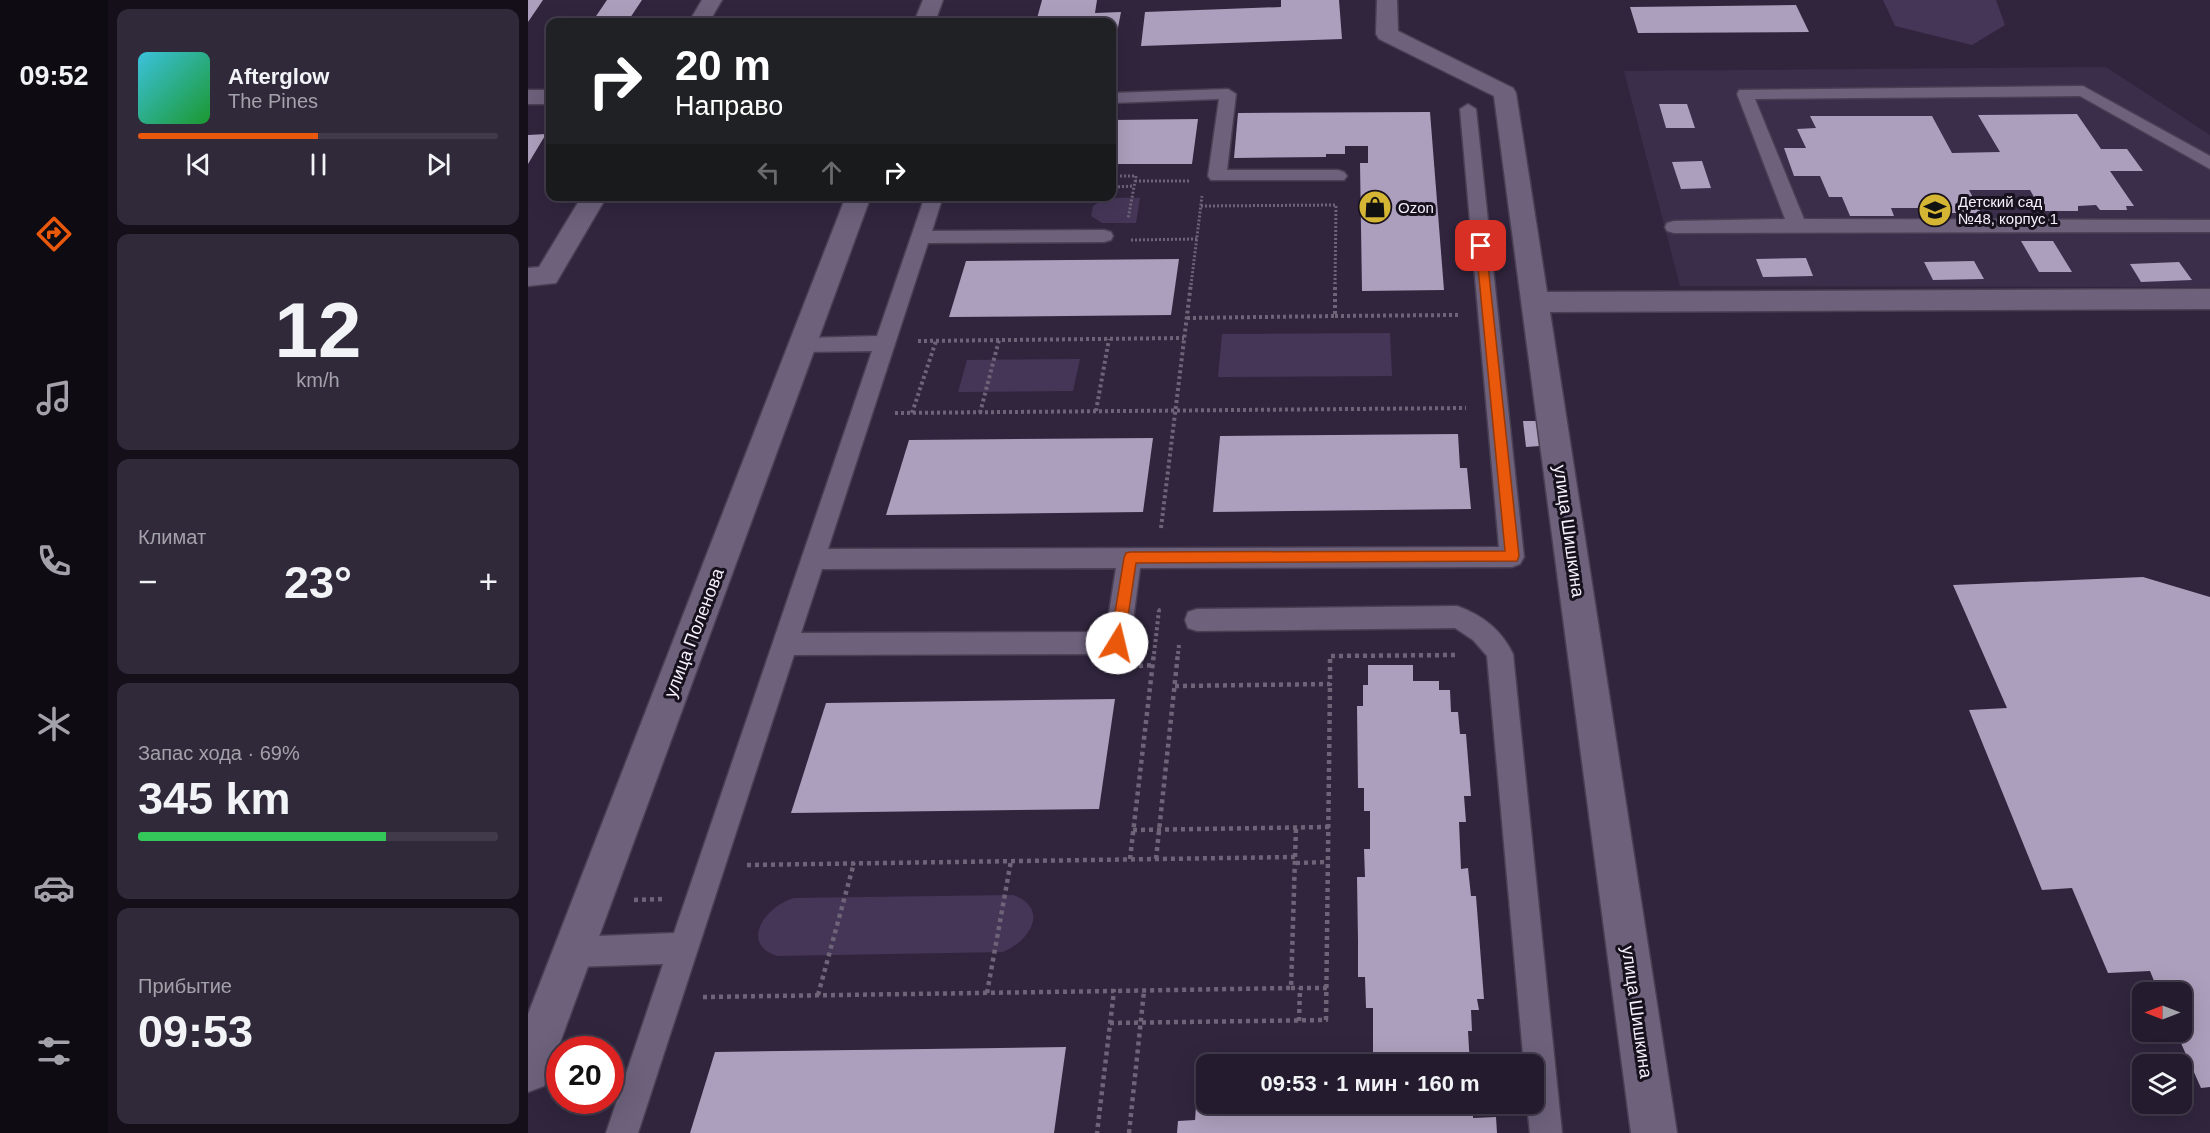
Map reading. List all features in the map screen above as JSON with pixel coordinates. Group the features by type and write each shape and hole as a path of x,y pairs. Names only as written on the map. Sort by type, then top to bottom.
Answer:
{"street":[{"path":"701,18 712,0"},
{"path":"926,18 933,0"},
{"name":"улица Шишкина","path":"1387,0 1387,34 1505,93 1654,1133"},
{"path":"528,97 546,97"},
{"path":"537,276 591,201"},
{"name":"улица Поленова","path":"528,1070 857,201"},
{"path":"1536,302 2210,299"}],"lane":[{"path":"1797,225 1745,94 2083,91 2210,163"},
{"path":"1116,98 1228,94 1216,176 1338,176"},
{"path":"813,558 1512,556 1468,109"},
{"path":"622,1133 932,201"},
{"path":"1674,227 2210,226"},
{"path":"920,237 1104,236"},
{"path":"803,345 885,342"},
{"path":"784,644 1117,643 1130,558"},
{"path":"1197,620 1457,617 1481,630 1492,641 1500,654 1546,1133"},
{"path":"573,952 683,948"}],"path":[{"path":"1135,181 1193,181"},
{"path":"1116,187 1134,186"},
{"path":"1130,859 1159,610 1150,610 1203,189"},
{"path":"1201,207 1336,205 1335,316"},
{"path":"1124,240 1197,239"},
{"path":"1187,318 1488,315"},
{"path":"885,342 1184,338"},
{"path":"1096,411 1109,339"},
{"path":"912,413 936,340"},
{"path":"980,413 999,340"},
{"path":"861,414 1497,407"},
{"path":"1156,859 1182,621 1197,620"},
{"path":"1110,1023 1326,1020 1330,656 1500,654"},
{"path":"1174,686 1330,684"},
{"path":"1133,830 1329,827"},
{"path":"1292,988 1296,828"},
{"path":"711,865 1130,859 1328,862"},
{"path":"987,993 1011,861"},
{"path":"818,995 854,863"},
{"path":"1299,1021 1300,988"},
{"path":"667,998 1327,988"},
{"path":"1129,1133 1144,990"},
{"path":"1097,1133 1114,991"}],"shaded area":[{"path":"1883,0 1996,0 2005,25 1972,45 1895,26"},
{"name":"Детский сад №48, корпус 1","path":"2106,67 2210,135 2210,287 1680,286 1624,71"},
{"path":"1116,198 1140,198 1136,223 1102,223 1091,216 1093,206 1104,201 1116,201"},
{"path":"1390,333 1392,376 1218,377 1222,334"},
{"path":"1080,359 1073,391 958,392 967,360"},
{"path":"1013,895 1031,908 1032,924 1028,933 1021,940 1003,952 777,956 765,950 759,942 758,934 766,916 774,908 794,898"}],"building":[{"path":"528,0 543,0 528,22"},
{"path":"607,0 642,0 630,18 595,18"},
{"path":"1042,0 1097,0 1095,13 1121,12 1116,38 1116,18 1037,18"},
{"path":"1281,0 1339,0 1342,39 1141,46 1145,12 1281,7"},
{"path":"1796,5 1809,32 1638,33 1630,7"},
{"path":"1659,104 1687,104 1695,128 1666,128"},
{"path":"1430,112 1444,290 1362,291 1360,163 1368,163 1368,146 1345,146 1345,154 1326,154 1326,157 1234,158 1238,113"},
{"path":"2077,114 2101,149 2127,149 2143,171 2110,171 2134,206 2126,206 2127,210 2100,210 2096,205 2078,206 2078,211 2042,211 2030,190 1969,190 1981,213 1945,213 1943,208 1891,208 1894,216 1850,216 1842,197 1829,197 1820,176 1794,176 1784,148 1806,148 1797,129 1816,128 1810,116 1932,116 1952,153 2000,152 1978,115"},
{"path":"1198,119 1192,164 1116,164 1116,120"},
{"path":"546,134 528,164 528,135"},
{"path":"1702,161 1711,188 1681,189 1672,162"},
{"path":"2021,241 2053,241 2072,272 2039,272"},
{"path":"1806,258 1813,276 1763,277 1756,259"},
{"path":"1179,259 1171,315 949,317 966,261"},
{"path":"1974,261 1984,279 1933,280 1924,262"},
{"path":"2179,262 2192,280 2141,282 2130,264"},
{"path":"1523,421 1537,421 1540,446 1526,447"},
{"path":"1458,434 1460,468 1467,468 1471,509 1213,512 1220,436"},
{"path":"1153,438 1143,512 886,515 909,440"},
{"path":"2143,577 2210,597 2210,1087 2201,1088 2192,1068 2192,1054 2186,1054 2180,1042 2192,1042 2192,982 2154,982 2150,971 2108,973 2072,888 2042,890 1969,710 2007,708 1953,585"},
{"path":"1368,665 1413,665 1413,681 1439,681 1439,690 1450,690 1451,712 1458,712 1460,734 1466,734 1471,796 1464,796 1466,822 1459,822 1461,869 1468,868 1471,896 1476,896 1484,999 1477,999 1479,1010 1471,1010 1472,1031 1468,1031 1469,1054 1373,1054 1373,1008 1366,1008 1365,977 1358,977 1357,877 1365,877 1364,849 1370,849 1370,811 1364,811 1364,788 1358,788 1357,706 1363,706 1363,685 1368,685"},
{"path":"1115,699 1099,809 791,813 826,703"},
{"path":"1066,1047 1054,1133 690,1133 715,1052"},
{"path":"1196,1106 1196,1114 1473,1114 1473,1118 1496,1117 1497,1133 1177,1133 1178,1121 1195,1120"}],"place":[{"name":"Ozon","path":"1375,207"},
{"name":"Детский сад №48, корпус 1","path":"1935,210"}],"route":[{"path":"1117,643 1130,558 1512,556 1481,246"}]}
